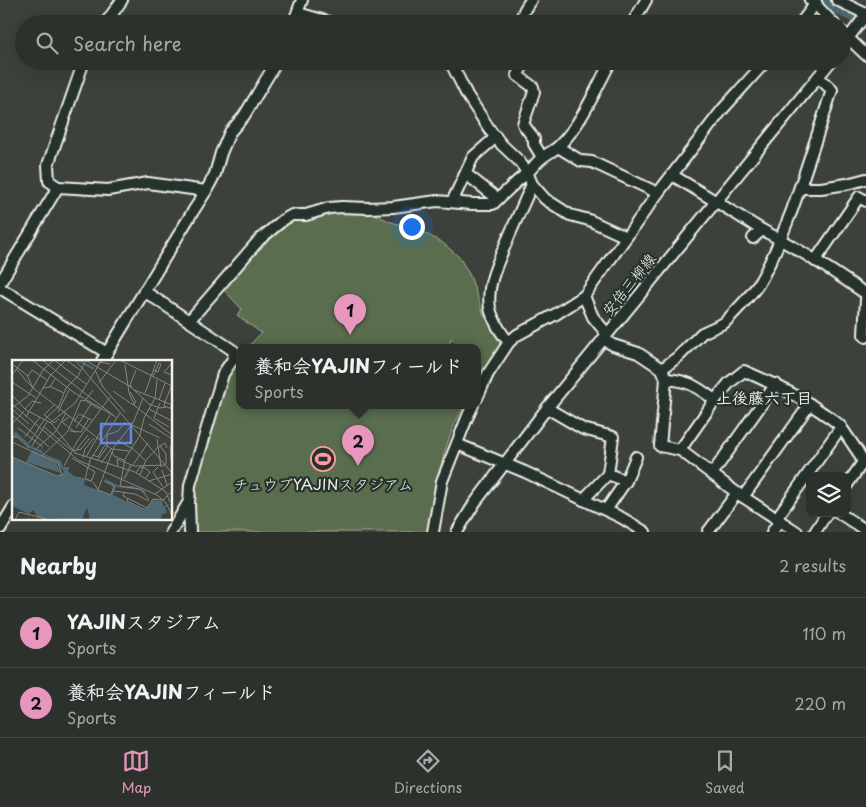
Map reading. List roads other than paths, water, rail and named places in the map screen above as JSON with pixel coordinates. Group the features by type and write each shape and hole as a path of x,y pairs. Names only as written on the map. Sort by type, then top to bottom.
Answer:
{"street":[{"path":"111,15 122,0"},
{"path":"302,0 298,13 305,15"},
{"path":"522,15 531,0"},
{"path":"637,15 646,0"},
{"path":"837,0 866,15 851,33"},
{"path":"805,15 814,1 826,15"},
{"path":"851,44 866,56"},
{"path":"81,70 48,165 49,181 58,187 108,190 148,183 206,191"},
{"path":"0,288 105,357 206,191 215,174 230,132 244,116 272,70"},
{"path":"454,70 467,95 496,137 519,161 527,172 532,184 545,198 570,214 589,220 626,237"},
{"path":"520,70 517,75 533,87 534,92 523,124 534,139 534,144 542,157"},
{"path":"189,321 259,240 292,215 306,215 329,208 393,207 437,201 493,204 542,157 558,147 574,128 589,105 606,70"},
{"path":"481,389 488,374 509,342 517,335 584,296 658,193 722,110 758,70"},
{"name":"安倍三柳線","path":"457,532 474,504 547,408 824,70"},
{"path":"662,369 679,356 702,333 724,323 758,285 780,240 800,188 832,90 818,77"},
{"path":"452,202 473,157 496,137"},
{"path":"558,147 581,161 592,162 658,193"},
{"path":"466,174 498,198"},
{"path":"672,175 866,294"},
{"path":"800,188 820,188 866,179"},
{"path":"509,342 503,336 490,309 489,295 497,266 532,184"},
{"path":"0,283 58,187"},
{"path":"815,261 859,197 866,200"},
{"path":"753,238 762,230"},
{"path":"144,292 234,351 233,359 224,374 190,485 190,532"},
{"path":"584,296 593,317 605,336 613,344 638,353 662,369 666,380 660,446 680,450 740,495 797,532"},
{"path":"866,298 864,335 866,337"},
{"path":"680,450 714,400 729,382 744,371 776,384 837,422 864,463 851,480"},
{"path":"666,380 679,380 693,384 714,400"},
{"path":"712,474 776,384"},
{"path":"708,532 740,495 810,404"},
{"path":"547,408 582,429 613,437 608,474 583,500"},
{"path":"433,532 442,482 471,409"},
{"path":"772,532 778,520 841,427"},
{"path":"457,444 525,472 606,510 645,532"},
{"path":"606,510 626,481 636,457"},
{"path":"608,474 626,481"},
{"path":"171,532 189,503"},
{"path":"3,528 12,510"},
{"path":"815,532 825,517"},
{"path":"845,517 864,530 866,528"}],"waterway":[{"path":"821,0 866,21"}],"place":[{"name":"YAJINスタジアム","path":"350,335"},
{"name":"チュウブYAJINスタジアム","path":"323,459"},
{"name":"養和会YAJINフィールド","path":"358,466"}],"district":[{"name":"上後藤六丁目","path":"764,397"}]}
